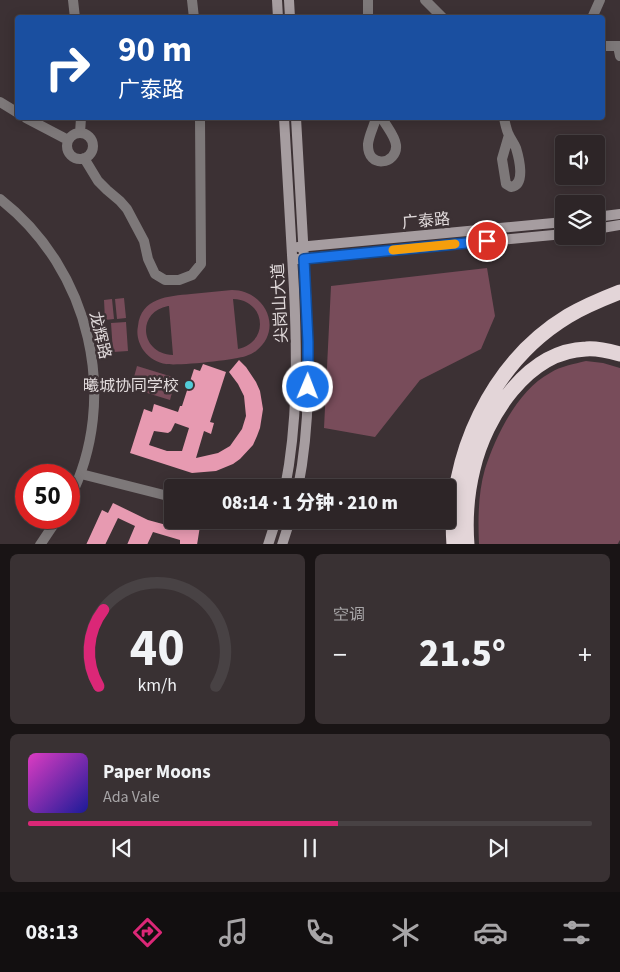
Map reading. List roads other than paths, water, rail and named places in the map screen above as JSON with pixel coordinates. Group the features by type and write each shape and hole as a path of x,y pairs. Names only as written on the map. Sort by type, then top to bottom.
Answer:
{"highway":[{"path":"467,544 467,466 470,436 482,409 500,381 517,360 541,336 567,317 595,302 620,292"},
{"path":"454,544 455,496 467,466 495,414 511,390 532,370 557,356 586,348 620,354"}],"main road":[{"path":"277,0 278,15"},
{"path":"289,0 290,15"},
{"name":"尖岗山大道","path":"284,120 296,342 296,401 292,448 287,479"},
{"name":"尖岗山大道","path":"296,120 308,342 308,401 299,479"},
{"path":"605,216 620,214"},
{"name":"广泰路","path":"291,248 555,223"},
{"path":"605,228 620,225"},
{"name":"广泰路","path":"292,260 555,235"},
{"path":"268,544 271,529"},
{"path":"282,544 287,529"}],"street":[{"path":"192,0 194,15"},
{"path":"368,0 368,15"},
{"path":"425,0 441,15"},
{"path":"593,15 600,0"},
{"path":"71,1 74,15"},
{"path":"605,46 619,46 620,56"},
{"path":"0,102 15,110"},
{"path":"30,120 68,140"},
{"path":"80,133 81,120"},
{"path":"84,158 98,181 127,209 144,241 148,259 155,274 165,280 179,280 192,275 201,264 200,120"},
{"path":"375,120 368,142 373,159 378,162 391,158 395,153 396,147 395,140 383,120"},
{"path":"505,120 509,134"},
{"path":"80,133 88,136 93,145 89,155 78,159 71,156 67,150 68,140 80,133"},
{"name":"龙辉路","path":"0,199 32,228 50,251 66,276 87,330 93,359 95,398 89,446 81,474"},
{"path":"81,474 164,495"},
{"path":"40,544 50,529"}],"place":[{"name":"曦城协同学校","path":"189,385"}]}
